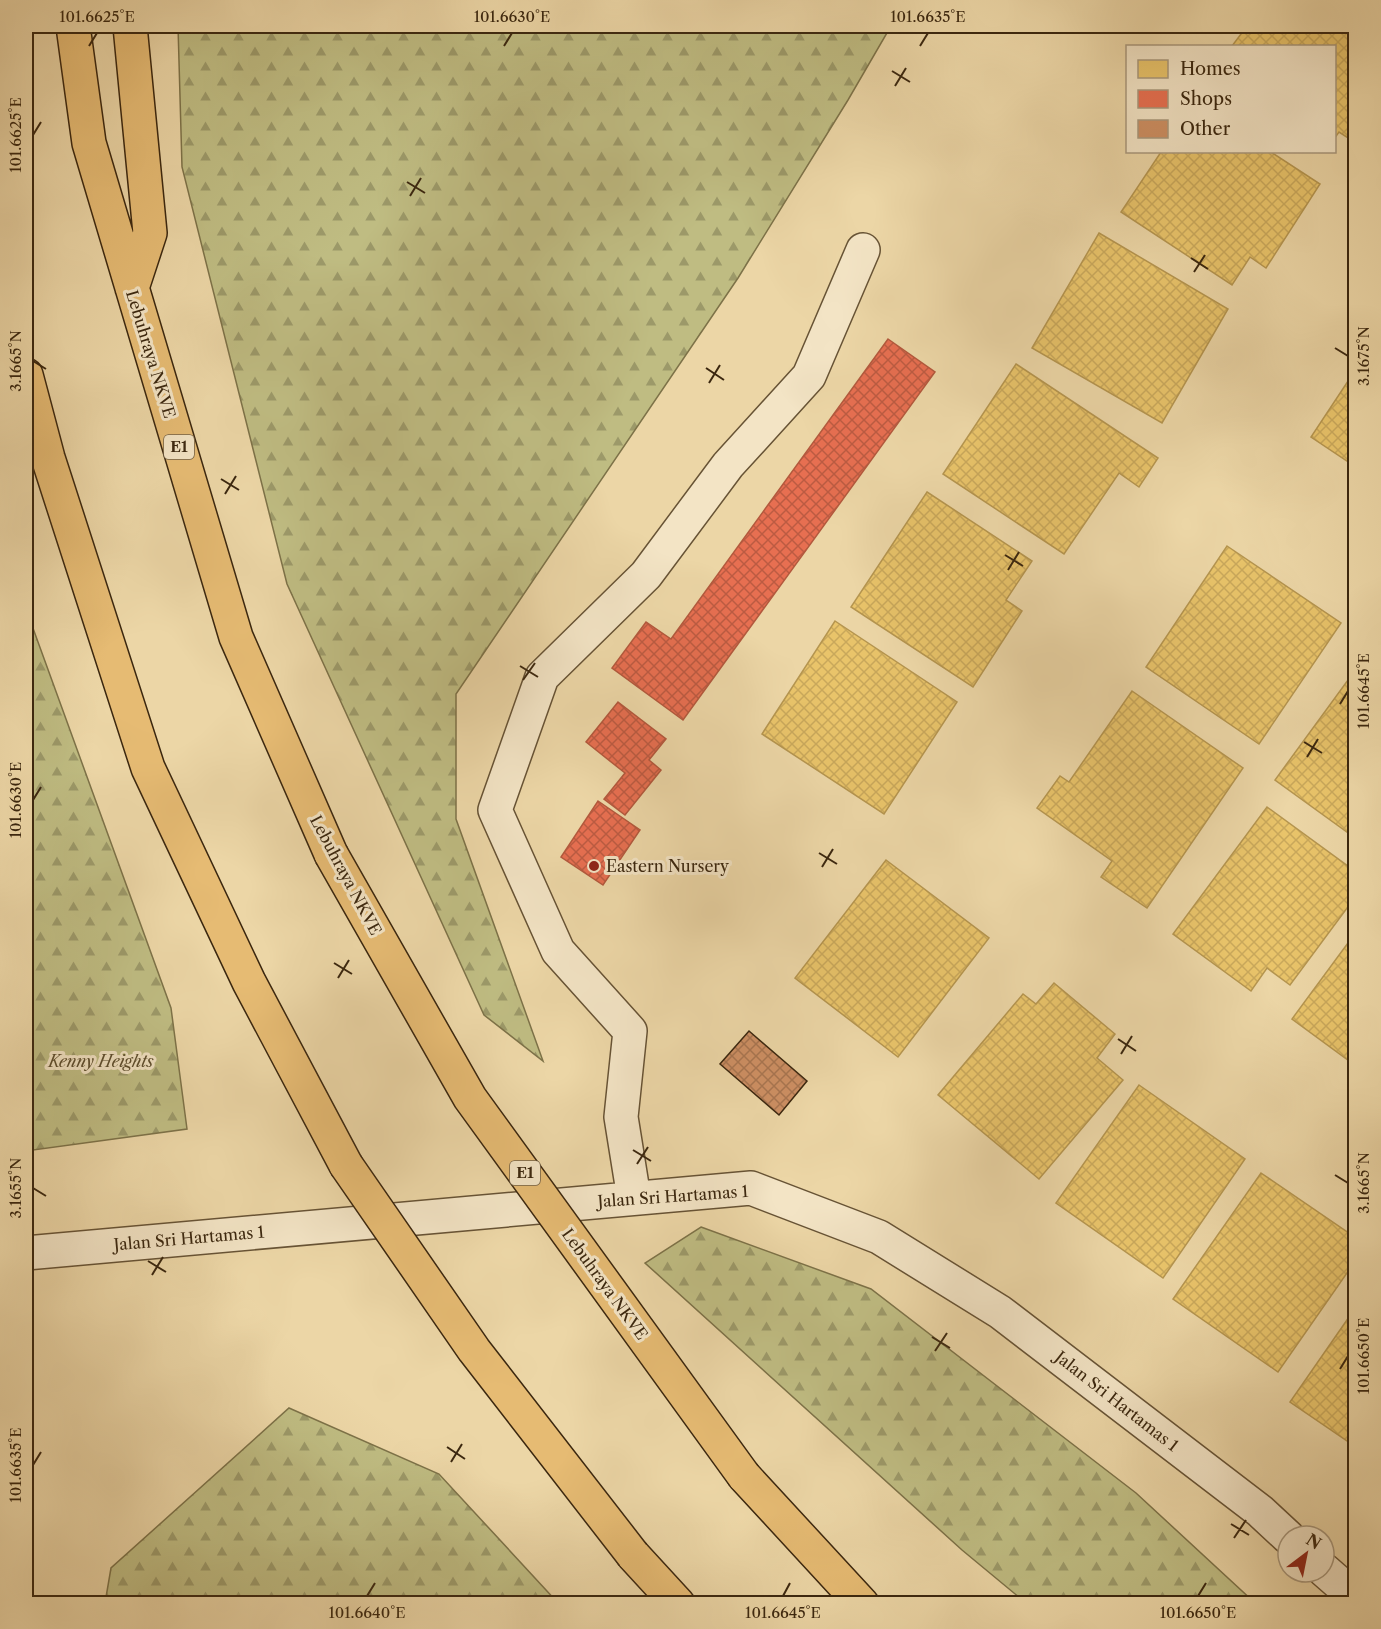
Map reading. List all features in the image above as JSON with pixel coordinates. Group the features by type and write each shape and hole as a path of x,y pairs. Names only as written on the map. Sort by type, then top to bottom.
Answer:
{"highway":[{"name":"Lebuhraya NKVE","path":"73,26 88,143 236,637 331,854 470,1098 744,1476 862,1604"},
{"path":"130,26 150,233 132,288"},
{"path":"26,375 48,458 148,768 249,982 345,1165 474,1350 633,1555 678,1604"}],"street":[{"path":"634,1198 621,1117 630,1031 558,951 495,810 542,676 646,575 728,465 809,376 863,250"},
{"name":"Jalan Sri Hartamas 1","path":"26,1253 751,1188 879,1237 1000,1312 1260,1511 1276,1526"},
{"path":"1336,1580 1356,1598"}],"green space":[{"path":"178,26 891,26 738,278 456,694 456,819 543,1061 484,1015 287,584 182,167"},
{"name":"Kenny Heights","path":"26,609 171,1008 187,1129 26,1151"},
{"path":"701,1227 871,1289 1136,1493 1255,1603 1026,1603 962,1550 645,1263"},
{"path":"289,1408 439,1474 558,1603 105,1603 111,1568"}],"building: Homes":[{"path":"1247,26 1356,26 1356,143 1339,132 1336,136 1336,45 1233,45"},
{"path":"1160,153 1273,153 1320,184 1266,268 1250,257 1232,285 1121,212"},
{"path":"1099,233 1228,309 1162,423 1032,348"},
{"path":"1016,364 1158,458 1139,487 1119,473 1064,554 943,474"},
{"path":"1356,369 1356,467 1311,437"},
{"path":"927,492 1032,561 1006,600 1022,611 973,687 851,607"},
{"path":"1227,546 1341,623 1259,744 1146,667"},
{"path":"835,621 957,702 884,814 762,734"},
{"path":"1356,669 1356,829 1351,835 1275,780"},
{"path":"1132,691 1243,768 1147,908 1101,877 1112,861 1037,808 1060,776 1069,782"},
{"path":"1267,807 1356,872 1356,896 1290,985 1267,968 1251,991 1173,934"},
{"path":"886,860 989,938 898,1057 795,978"},
{"path":"1356,932 1356,1066 1292,1019"},
{"path":"1054,983 1115,1034 1097,1058 1123,1080 1039,1179 938,1095 1023,994 1036,1004"},
{"path":"1139,1085 1245,1159 1163,1278 1056,1203"},
{"path":"1261,1173 1356,1238 1356,1260 1278,1372 1173,1299"},
{"path":"1356,1307 1356,1447 1290,1402"}],"building: Shops":[{"path":"888,339 935,372 683,720 612,668 646,622 671,639"},
{"path":"618,702 666,739 649,760 661,770 625,815 604,799 625,773 586,742"},
{"path":"598,801 640,830 603,885 561,857"}],"building: Other":[{"path":"749,1031 807,1081 779,1115 720,1064"}],"place":[{"name":"Eastern Nursery","path":"594,866"}]}
